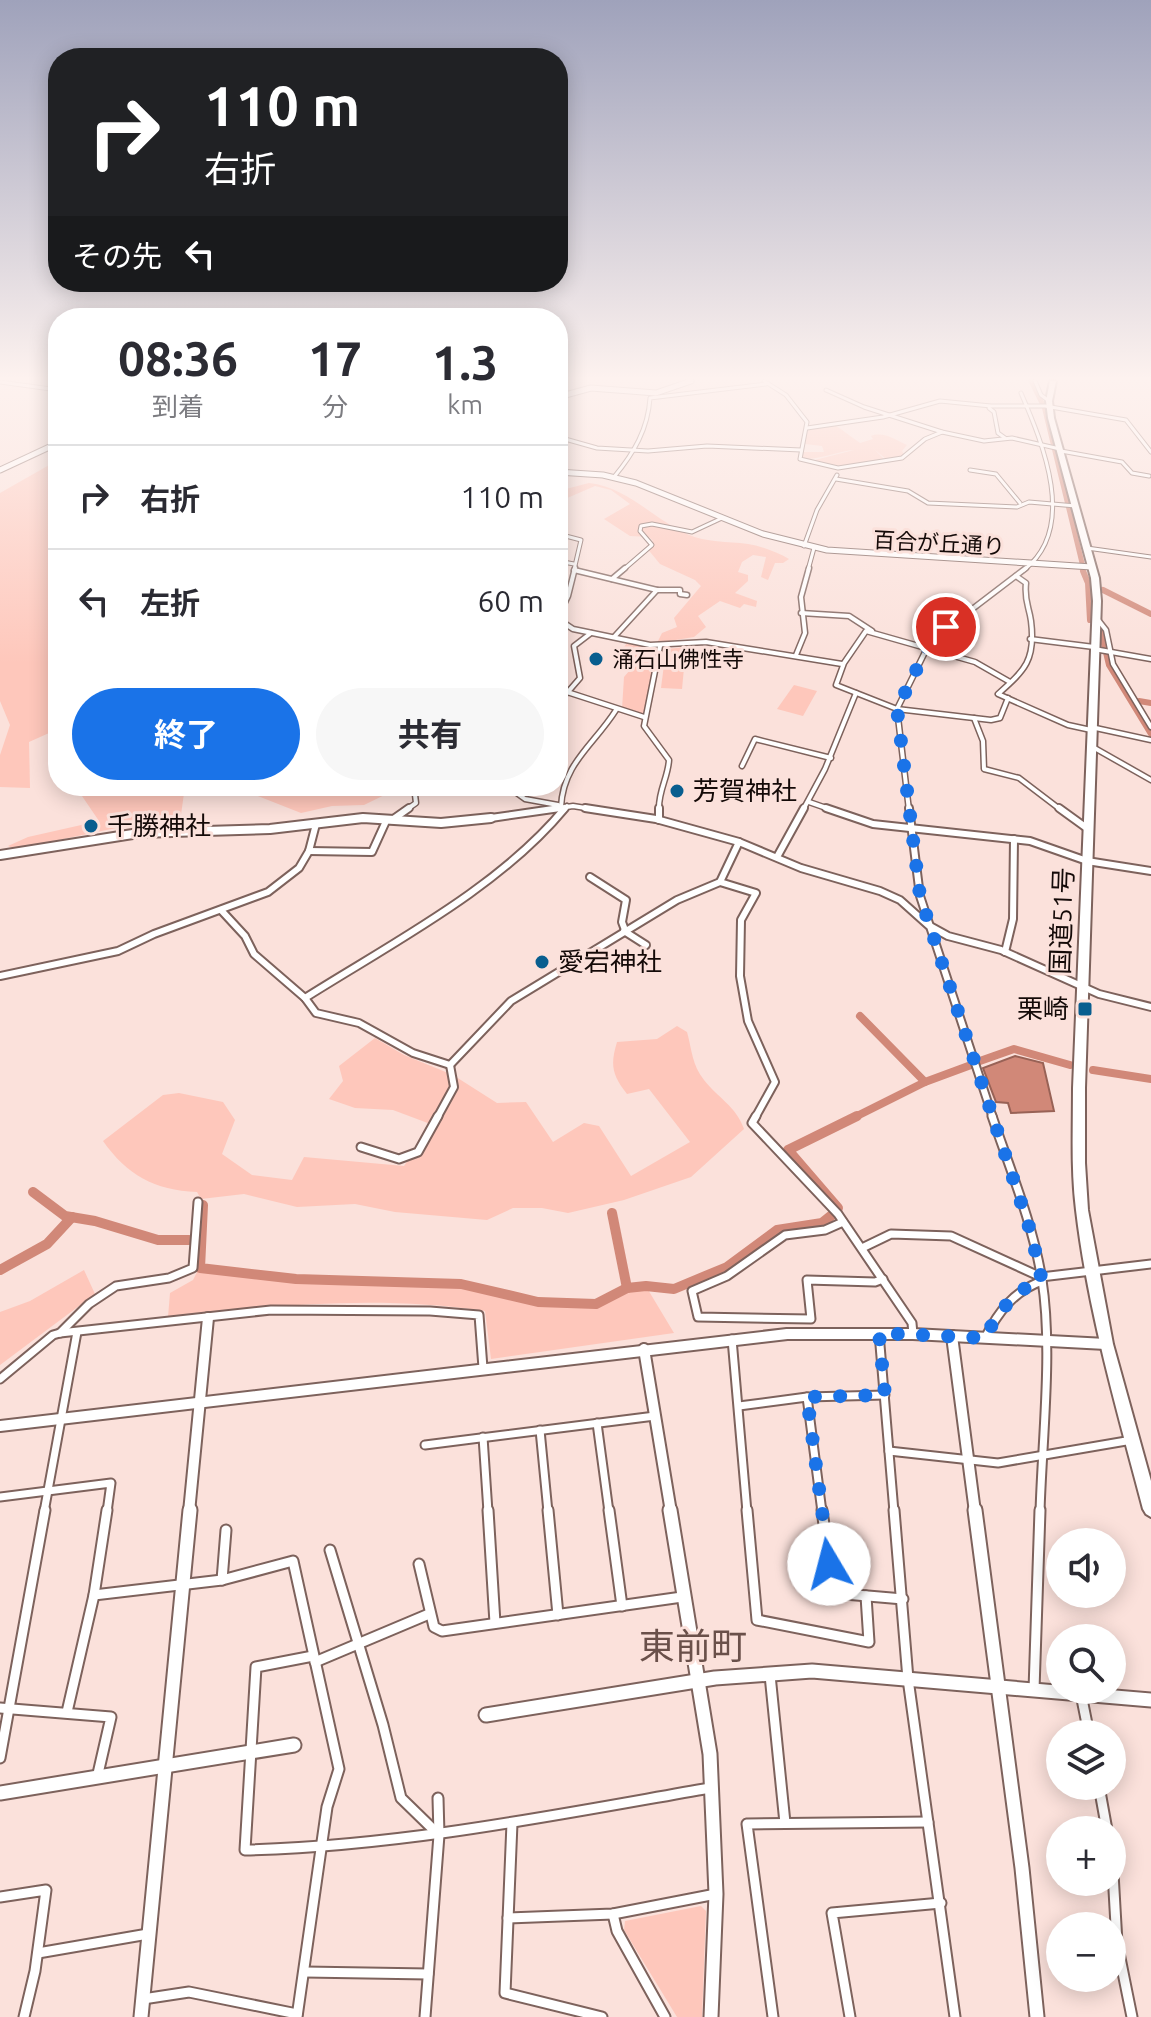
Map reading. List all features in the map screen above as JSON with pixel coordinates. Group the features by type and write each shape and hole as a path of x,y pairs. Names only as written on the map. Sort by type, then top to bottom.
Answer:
{"highway":[{"name":"国道51号","path":"1063,475 1092,567 1097,601 1095,616 1102,650 1091,729 1079,1163 1092,1271 1106,1344 1151,1509"}],"street":[{"name":"百合が丘通り","path":"593,475 646,486 722,518 814,548 861,555 1092,567"},
{"path":"804,546 817,510 837,475"},
{"path":"997,475 1020,503"},
{"path":"1034,1690 1045,1341 1042,1279 1031,1233 920,896 897,709 927,648 946,627 1031,564 1042,550 1051,529 1052,504 1046,475"},
{"path":"1144,475 1149,476"},
{"path":"836,479 908,491 928,503 1071,506"},
{"path":"612,579 652,545 640,531 641,526 652,524 692,532 722,518"},
{"path":"568,536 580,538 568,596"},
{"path":"796,655 805,633 801,597 814,548"},
{"path":"1087,548 1151,557"},
{"path":"568,565 657,590 680,590 680,594 687,595"},
{"path":"1016,576 1026,583 1024,601 1031,620 1031,659 1023,672 998,694 1068,725 1151,740"},
{"path":"614,637 657,590"},
{"path":"801,613 855,618 863,621 872,631"},
{"path":"568,627 660,646 706,642 842,664"},
{"path":"1008,698 1000,718 974,718 897,709 836,685 842,664 866,631 975,662 1010,682"},
{"path":"568,687 580,678 574,646 591,633"},
{"path":"1030,639 1151,659"},
{"path":"659,820 658,794 668,774 669,760 645,730 644,717 660,646"},
{"path":"1102,650 1151,727"},
{"path":"568,693 644,717"},
{"path":"777,857 831,758 856,693"},
{"path":"568,766 599,735 616,710"},
{"path":"974,718 983,741 984,769 1009,772 1023,779 1088,829"},
{"path":"742,766 755,739 831,758"},
{"path":"1091,746 1151,780"},
{"path":"309,851 372,852 389,819 416,803 415,796"},
{"path":"521,796 562,806 659,820 739,842 801,868 880,891 900,900 928,925 948,936 1005,952 1119,1000 1151,1007"},
{"path":"305,998 459,901 544,834 562,806 564,796"},
{"path":"809,802 873,824 1038,843 1087,861 1151,871"},
{"path":"0,855 125,834 245,831 389,819 441,823 562,806"},
{"path":"0,976 118,951 276,886 299,868 309,851 316,824"},
{"path":"1005,952 1013,919 1014,839"},
{"path":"720,882 739,842"},
{"path":"590,877 626,900 622,922 624,931 646,945"},
{"path":"450,1065 511,1001 677,900 720,882 756,893 741,919 738,942 743,1003 752,1031 771,1064 775,1082 752,1123 843,1222 912,1323 913,1334"},
{"path":"221,910 245,936 254,954 305,998 316,1013 358,1022 406,1052 432,1063 450,1065"},
{"path":"361,1147 399,1159 418,1152 454,1087 450,1065"},
{"path":"60,1333 91,1303 126,1282 168,1278 193,1268 198,1202"},
{"path":"843,1222 825,1230 785,1235 727,1276 697,1287 692,1291 698,1317 811,1319 807,1280 875,1282 883,1279"},
{"path":"862,1248 891,1234 951,1236 1042,1279"},
{"path":"985,1338 1005,1307 1023,1289 1042,1279 1151,1264"},
{"path":"0,1379 53,1335 60,1333 271,1310 430,1311 479,1315 483,1368"},
{"path":"141,2017 208,1318"},
{"path":"0,1758 5,1707 77,1332"},
{"path":"879,1333 908,1679 955,2017"},
{"path":"0,1426 787,1334 913,1334 1106,1344"},
{"path":"952,1336 1022,1868 1037,2017"},
{"path":"732,1339 757,1620 869,1642 866,1596"},
{"path":"644,1349 700,1680 713,1787 716,1894 711,2017"},
{"path":"739,1406 807,1397 885,1395"},
{"path":"807,1397 833,1593 903,1599"},
{"path":"425,1445 655,1416"},
{"path":"597,1423 622,1606"},
{"path":"540,1430 558,1615"},
{"path":"483,1437 495,1623"},
{"path":"889,1451 998,1463 1132,1440"},
{"path":"0,1497 111,1483 94,1595 67,1712"},
{"path":"222,1580 226,1530"},
{"path":"330,1550 383,1725 401,1798 439,1835"},
{"path":"94,1595 222,1580 293,1561 339,1769 327,1807 320,1847 297,2015 189,1992 143,1999"},
{"path":"419,1564 429,1614 434,1627 442,1631 686,1596"},
{"path":"429,1614 314,1659 256,1667 245,1850 320,1847 439,1835 713,1787"},
{"path":"486,1715 700,1680 770,1672 841,1672 1046,1691"},
{"path":"770,1672 785,1823"},
{"path":"1126,1698 1151,1700"},
{"path":"5,1707 111,1717 97,1778"},
{"path":"0,1793 294,1745"},
{"path":"425,2017 439,1835 438,1798"},
{"path":"773,2017 747,1824 928,1822"},
{"path":"512,1823 505,1993 602,2017"},
{"path":"0,1897 46,1890 38,1953 24,2017"},
{"path":"508,1918 613,1914 716,1894"},
{"path":"1114,1896 1117,1943 1132,2017"},
{"path":"850,2017 832,1913 941,1903"},
{"path":"613,1914 617,1931 665,2017"},
{"path":"38,1953 148,1934"},
{"path":"305,1972 428,1974"}],"shaded area":[{"path":"31,475 48,475 48,733 29,742 30,788 0,787 0,755 10,725 0,701 0,493"},
{"path":"589,483 603,486 615,490 695,537 753,545 789,559 775,563 768,580 761,577 766,557 753,555 742,562 738,572 748,575 748,581 735,593 757,601 756,607 744,604 740,608 720,601 698,616 706,627 694,637 657,643 662,633 677,627 674,618 701,586 695,580 660,564 646,547 653,541 649,537 630,536 604,519 630,504 611,490 595,486 568,498 568,488"},
{"path":"628,642 657,648 643,715 622,709 624,677 630,670 619,668 614,654"},
{"path":"686,647 682,689 661,688 666,649"},
{"path":"794,685 817,691 803,716 777,709"},
{"path":"82,796 184,796 180,822 121,827 15,849 8,846 28,837 99,821"},
{"path":"258,796 382,796 364,805 332,806 301,813"},
{"path":"677,1026 687,1032 700,1074 732,1108 744,1129 691,1177 624,1200 568,1213 542,1208 513,1208 487,1220 395,1212 355,1204 297,1207 244,1194 201,1199 197,1192 155,1184 132,1172 103,1141 163,1095 179,1093 223,1102 235,1120 222,1154 252,1175 292,1180 304,1157 404,1166 433,1125 393,1110 355,1108 329,1099 343,1081 339,1066 375,1038 404,1055 453,1075 497,1103 526,1102 553,1142 584,1123 599,1126 631,1176 690,1142 649,1089 627,1094 614,1070 617,1042 657,1039"},
{"path":"1015,1056 1043,1063 1054,1111 1011,1113 1008,1103 996,1102 983,1068"},
{"path":"84,1270 95,1294 0,1365 0,1312 30,1301"},
{"path":"198,1270 296,1281 471,1288 556,1307 597,1307 629,1290 647,1288 674,1333 491,1359 485,1311 366,1303 287,1306 168,1317 170,1293 193,1280"},
{"path":"701,1906 706,1911 702,2017 677,2017 624,1930 625,1921"}],"waterway":[{"path":"1061,475 1082,563"},
{"path":"1083,571 1088,583 1090,620"},
{"path":"1103,590 1151,614"},
{"path":"1100,627 1109,665 1151,734"},
{"path":"1139,701 1151,703"},
{"path":"860,1016 925,1082"},
{"path":"977,1062 1014,1049 1070,1065"},
{"path":"925,1082 971,1065"},
{"path":"1093,1070 1151,1079"},
{"path":"857,1116 925,1082"},
{"path":"838,1208 788,1150 857,1116"},
{"path":"853,1118 857,1116"},
{"path":"33,1192 65,1216 72,1217"},
{"path":"203,1205 200,1268 296,1279 461,1284 538,1302 596,1304 627,1288"},
{"path":"612,1213 627,1288"},
{"path":"627,1288 646,1286 674,1289 727,1267 777,1230 822,1223 832,1215"},
{"path":"0,1270 47,1244 72,1217"},
{"path":"72,1217 158,1240 189,1240"}],"place":[{"name":"涌石山佛性寺","path":"596,659"},
{"name":"芳賀神社","path":"677,791"},
{"name":"千勝神社","path":"91,826"},
{"name":"愛宕神社","path":"542,962"},
{"name":"栗崎","path":"1085,1009"}],"district":[{"name":"東前町","path":"693,1646"}],"route":[{"path":"829,1564 807,1397 885,1395 879,1333 985,1338 1005,1307 1023,1289 1042,1281 1031,1233 920,896 897,709 927,648 946,627"}]}
